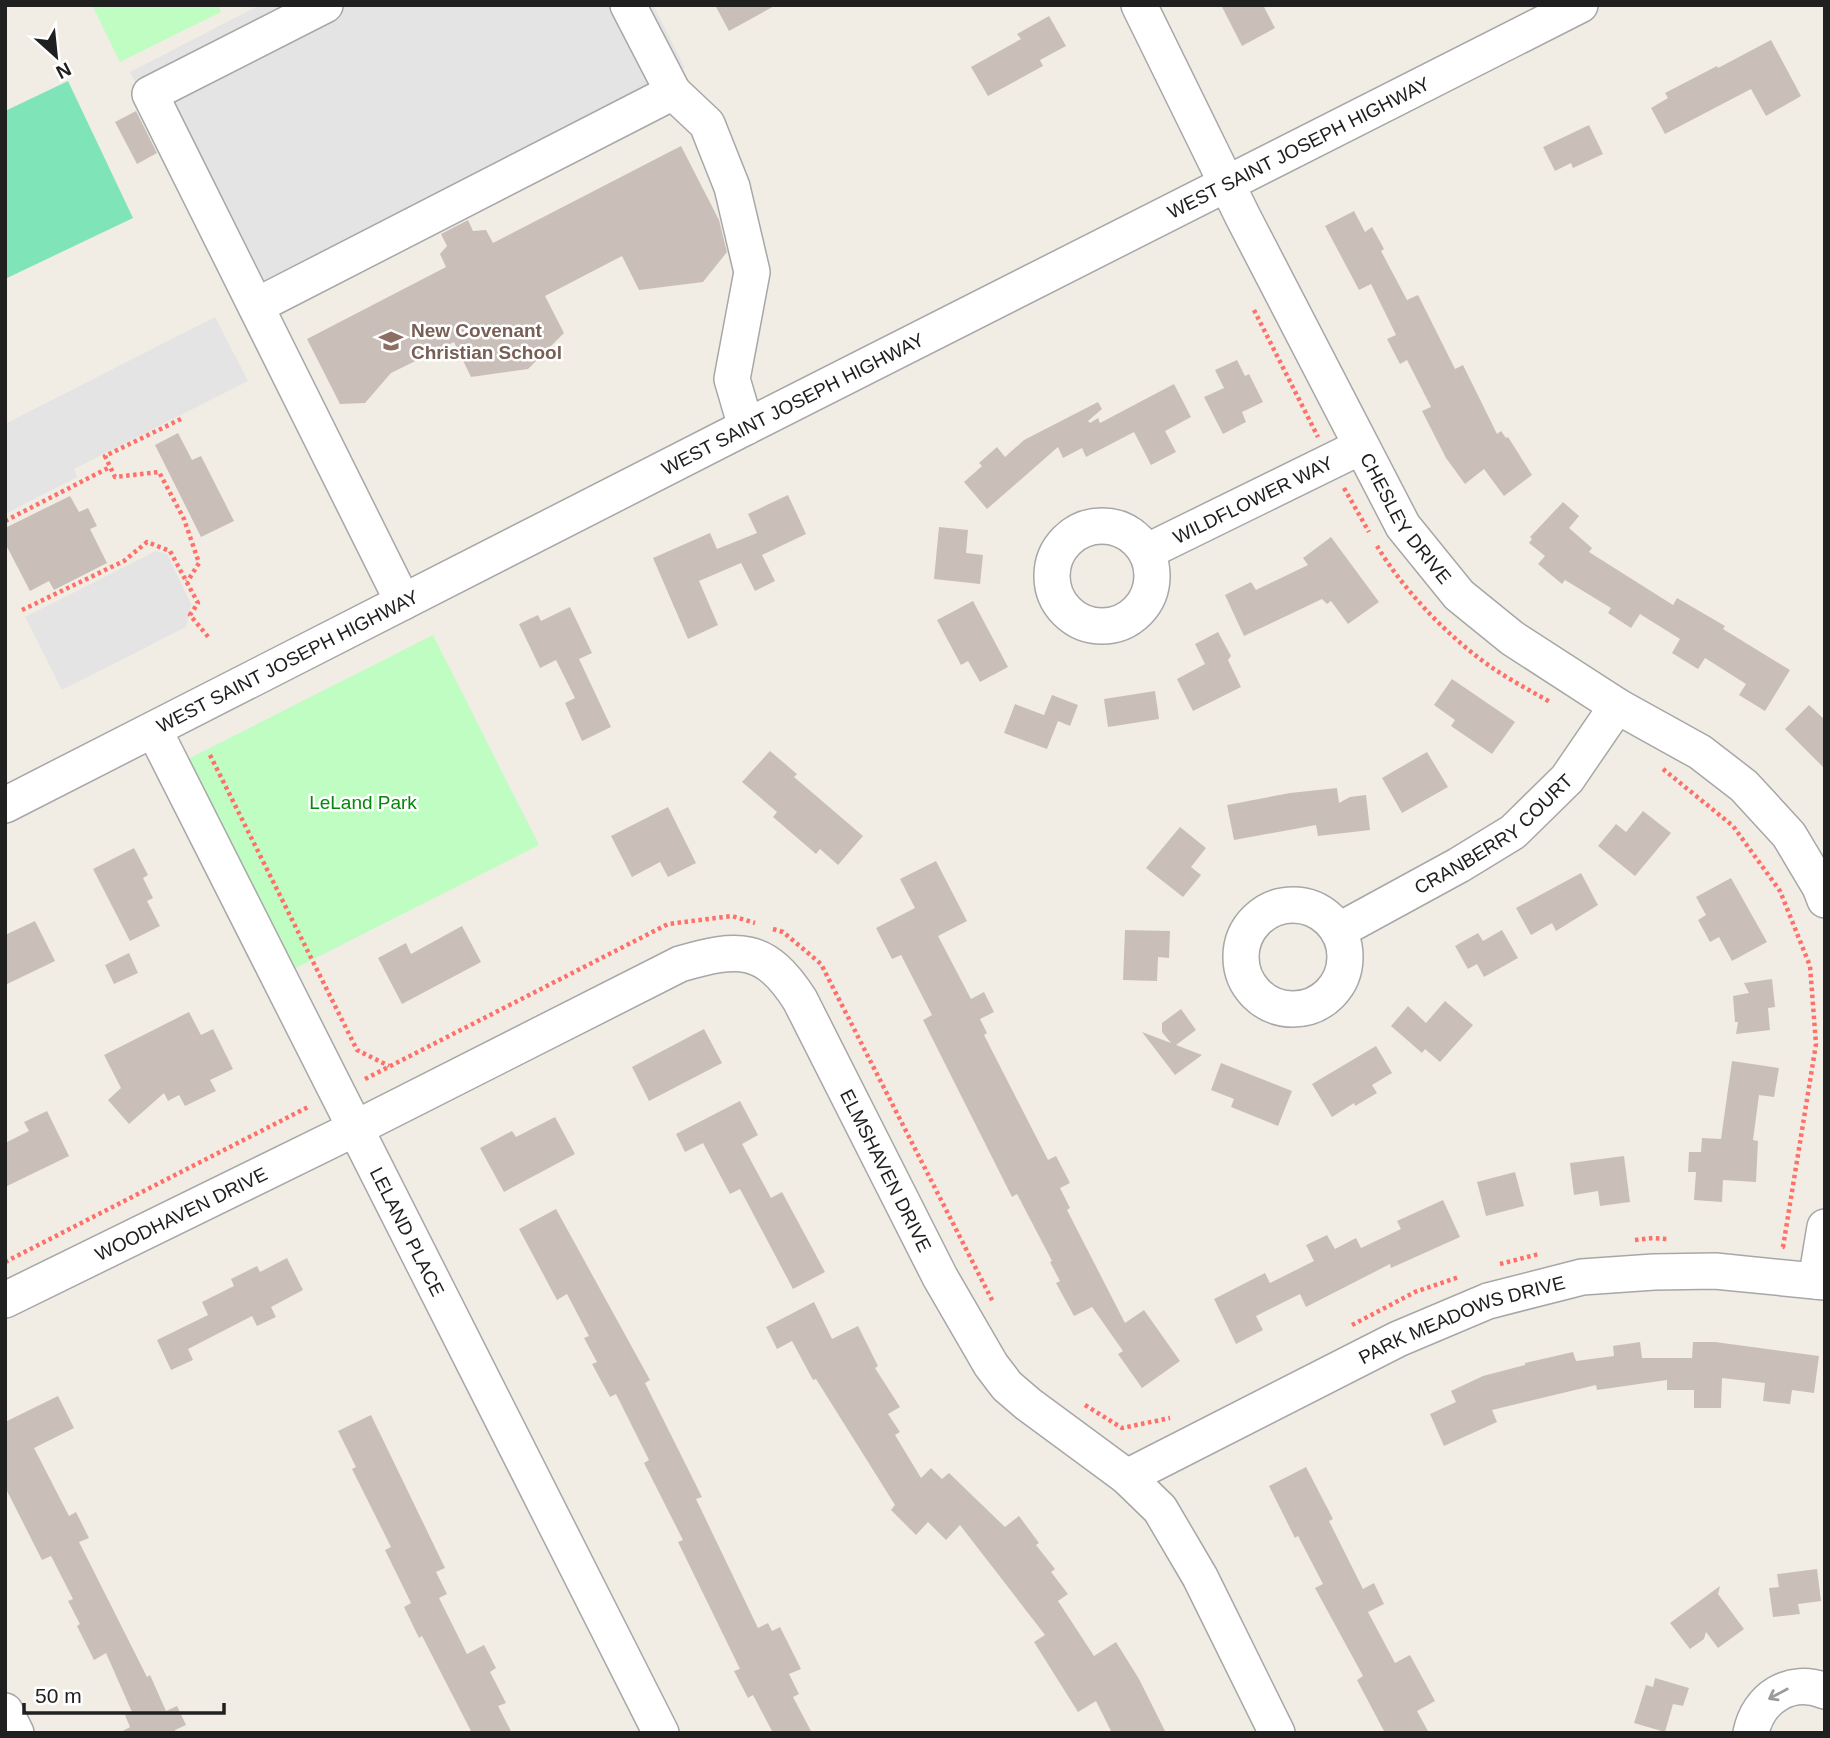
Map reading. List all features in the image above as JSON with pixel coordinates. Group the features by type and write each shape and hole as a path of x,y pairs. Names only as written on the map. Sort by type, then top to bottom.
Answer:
{"street":[{"path":"325,5 150,94 403,602"},
{"path":"628,5 673,92 707,124 732,187 752,272 732,379 746,427"},
{"name":"CHESLEY DRIVE","path":"1139,5 1227,184 1345,454 1459,595 1512,638 1617,706 1700,752 1744,786 1789,835 1825,900"},
{"name":"WEST SAINT JOSEPH HIGHWAY","path":"5,805 1580,5"},
{"path":"256,306 673,92"},
{"name":"WILDFLOWER WAY","path":"1146,552 1345,454"},
{"name":"CRANBERRY COURT","path":"1338,931 1459,865 1513,832 1567,779 1617,706"},
{"name":"LELAND PLACE","path":"154,730 661,1733"},
{"name":"ELMSHAVEN DRIVE","path":"356,1128 680,964 721,952 753,956 774,965 800,1000 940,1277 991,1365 1007,1386 1028,1404 1127,1477 1160,1509 1277,1733"},
{"name":"WOODHAVEN DRIVE","path":"5,1300 356,1128"},
{"path":"1821,1282 1825,1227"},
{"name":"PARK MEADOWS DRIVE","path":"1127,1477 1398,1339 1488,1301 1582,1277 1654,1272 1715,1271 1821,1282"},
{"path":"1751,1733 1756,1715 1766,1700 1780,1691 1797,1686 1815,1687 1825,1691"},
{"path":"5,1711 16,1733"}],"path":[{"path":"1251,304 1345,454 1350,500 1386,561 1441,625 1492,668 1552,703"},
{"path":"181,419 105,456 115,477 159,472 184,519 199,563 187,582"},
{"path":"5,521 110,467"},
{"path":"22,610 124,561 146,542 170,551 198,603 190,615 210,639"},
{"path":"210,755 357,1050 390,1066"},
{"path":"1653,763 1733,826 1780,891 1810,966 1816,1044 1783,1247 1770,1246"},
{"path":"5,1262 668,924 732,916 758,924"},
{"path":"770,928 783,932 821,964 998,1313"},
{"path":"1627,1241 1653,1238 1679,1240"},
{"path":"1499,1264 1523,1256 1549,1252"},
{"path":"1344,1329 1415,1292 1463,1276"},
{"path":"1075,1399 1122,1428 1178,1417"}],"green space":[{"path":"92,5 218,5 221,12 120,62"},
{"path":"68,81 133,218 5,279 5,111"},
{"name":"LeLand Park","path":"433,635 539,845 294,969 188,759"}],"shaded area":[{"path":"260,5 653,5 685,68 243,293 130,72"},
{"path":"215,317 248,381 74,469 77,477 5,514 5,424"},
{"path":"156,551 167,554 191,604 186,627 62,690 25,617"}],"building":[{"path":"715,5 776,5 729,31"},
{"path":"1221,5 1263,5 1275,28 1242,46"},
{"path":"1049,16 1066,46 1040,60 1043,66 988,96 971,67 1021,39 1017,34"},
{"path":"1771,40 1801,96 1766,116 1751,89 1665,134 1651,108 1668,98 1665,93"},
{"path":"136,111 157,153 137,164 115,122"},
{"path":"1589,125 1603,154 1573,168 1571,163 1555,171 1543,147"},
{"path":"681,146 719,220 727,252 703,282 639,290 622,256 545,296 564,333 528,369 471,377 454,342 391,373 365,403 340,404 307,339 446,267 440,254 447,246 441,234 468,220 473,231 486,230 493,243"},
{"path":"1354,211 1365,232 1372,227 1384,249 1381,251 1407,300 1418,295 1455,369 1463,365 1497,434 1501,431 1508,437 1532,475 1504,496 1484,469 1465,484 1446,458 1422,411 1431,407 1407,360 1400,364 1387,339 1396,335 1371,284 1359,290 1325,226"},
{"path":"1237,360 1245,376 1249,374 1263,402 1242,412 1246,422 1223,434 1204,397 1224,388 1215,370"},
{"path":"1174,384 1191,417 1165,431 1176,452 1151,465 1134,432 1086,457 1082,448 1063,458 1058,447 987,509 964,482 982,466 979,463 997,447 1005,457 1024,440 1098,402 1102,409 1088,421 1090,423 1098,418 1100,423"},
{"path":"178,433 192,460 201,456 234,521 201,537 155,445"},
{"path":"788,495 806,534 762,555 775,581 755,591 741,563 699,581 718,625 688,639 653,558 710,533 717,549 757,533 748,514"},
{"path":"70,496 79,512 88,508 97,526 90,529 107,563 54,590 49,581 30,591 5,543 5,528"},
{"path":"1563,502 1579,516 1569,528 1592,548 1589,552 1673,605 1677,598 1725,626 1723,629 1790,670 1765,711 1739,695 1746,684 1705,658 1698,669 1672,653 1680,639 1640,614 1631,628 1608,613 1611,608 1565,580 1562,584 1538,564 1545,556 1529,543 1532,539 1530,537"},
{"path":"939,527 968,530 966,553 983,555 980,584 934,579"},
{"path":"1331,537 1379,602 1348,624 1331,601 1327,604 1322,599 1244,636 1225,595 1251,582 1256,590 1308,565 1303,558"},
{"path":"973,601 1008,667 980,682 968,661 961,665 937,620"},
{"path":"570,607 592,653 579,659 611,727 582,741 565,703 575,698 556,660 540,668 519,624 538,615 541,621"},
{"path":"1218,632 1231,656 1228,660 1241,687 1193,711 1177,679 1205,664 1195,644"},
{"path":"1452,679 1515,722 1492,754 1451,726 1455,720 1434,705"},
{"path":"1155,691 1159,719 1108,727 1104,699"},
{"path":"1052,695 1078,705 1070,726 1058,721 1047,749 1004,733 1015,704 1044,715"},
{"path":"1809,705 1825,720 1825,769 1785,729"},
{"path":"770,751 797,774 794,777 863,836 838,865 820,849 816,854 773,817 777,812 742,782"},
{"path":"1427,752 1448,787 1402,813 1382,778"},
{"path":"1337,788 1339,803 1350,797 1366,795 1370,830 1318,836 1316,825 1234,840 1227,805 1290,793"},
{"path":"668,807 696,863 668,877 660,862 632,877 611,836"},
{"path":"1643,811 1671,833 1635,876 1598,846 1616,824 1626,832"},
{"path":"1180,827 1206,848 1191,867 1201,875 1183,897 1146,868"},
{"path":"134,848 148,875 143,878 153,898 147,901 160,926 130,941 93,869"},
{"path":"936,861 967,921 938,936 971,999 984,992 994,1012 980,1019 987,1033 984,1035 1048,1160 1056,1156 1070,1183 1060,1188 1070,1208 1067,1210 1125,1323 1144,1310 1180,1361 1142,1388 1118,1354 1123,1351 1092,1307 1074,1316 1056,1283 1060,1281 1050,1262 1052,1261 1017,1194 1012,1197 923,1020 932,1015 901,955 892,959 876,928 915,908 900,879"},
{"path":"1581,873 1598,905 1556,931 1552,923 1531,935 1516,908"},
{"path":"1731,878 1767,942 1732,961 1719,937 1710,942 1698,920 1706,915 1696,897"},
{"path":"35,921 55,961 5,985 5,935"},
{"path":"462,926 481,962 402,1004 378,958 406,943 411,954"},
{"path":"1125,930 1170,931 1169,958 1158,957 1157,981 1123,980"},
{"path":"1502,930 1518,958 1484,977 1477,964 1468,969 1455,946 1478,933 1483,941"},
{"path":"129,953 138,973 114,984 105,965"},
{"path":"1772,979 1775,1007 1768,1008 1770,1030 1736,1034 1738,1022 1735,1022 1733,996 1749,993 1744,983"},
{"path":"1445,1001 1473,1025 1440,1062 1425,1049 1422,1053 1391,1026 1408,1006 1426,1023"},
{"path":"1181,1009 1196,1030 1176,1045 1202,1055 1175,1075 1142,1032 1171,1043 1162,1032 1162,1023"},
{"path":"189,1012 201,1035 213,1029 233,1069 210,1080 216,1091 185,1106 179,1095 168,1101 164,1093 129,1124 108,1100 121,1088 104,1055"},
{"path":"704,1029 722,1063 649,1101 632,1067"},
{"path":"1376,1046 1392,1073 1372,1085 1377,1093 1332,1117 1312,1084"},
{"path":"1732,1061 1779,1068 1774,1097 1759,1095 1753,1140 1758,1141 1756,1182 1723,1180 1722,1202 1694,1200 1696,1172 1688,1172 1689,1152 1701,1152 1702,1138 1721,1139"},
{"path":"1221,1063 1292,1091 1278,1126 1231,1107 1234,1099 1211,1090"},
{"path":"740,1101 758,1135 742,1144 771,1198 782,1192 825,1272 793,1289 740,1189 730,1194 703,1143 685,1152 676,1134"},
{"path":"47,1111 69,1156 5,1187 5,1143 29,1131 24,1122"},
{"path":"555,1117 575,1154 504,1192 480,1148 512,1131 516,1137"},
{"path":"1624,1156 1630,1202 1600,1206 1598,1191 1574,1195 1570,1163"},
{"path":"1515,1172 1524,1206 1486,1216 1477,1182"},
{"path":"1443,1200 1460,1237 1391,1268 1390,1264 1306,1307 1300,1294 1256,1316 1263,1330 1236,1344 1214,1299 1265,1273 1270,1283 1314,1261 1306,1245 1327,1235 1335,1249 1356,1238 1361,1248 1401,1229 1397,1221"},
{"path":"556,1209 650,1380 645,1383 702,1497 696,1499 758,1628 768,1623 772,1631 780,1627 801,1669 789,1674 799,1694 793,1697 812,1733 773,1733 753,1695 748,1698 734,1671 740,1669 678,1542 683,1540 644,1463 649,1460 616,1394 610,1397 592,1364 597,1362 584,1338 589,1336 567,1294 557,1300 519,1229"},
{"path":"287,1258 303,1290 271,1307 276,1317 257,1326 252,1316 188,1349 193,1360 171,1370 157,1340 208,1315 202,1302 234,1286 231,1279 257,1266 260,1272"},
{"path":"814,1302 832,1339 858,1326 878,1366 875,1368 900,1407 888,1414 900,1432 895,1435 921,1478 931,1468 942,1479 949,1473 1005,1527 1019,1516 1039,1543 1036,1545 1055,1569 1051,1572 1068,1594 1058,1601 1094,1656 1116,1642 1139,1679 1166,1733 1112,1733 1096,1701 1078,1712 1034,1642 1045,1635 960,1525 946,1540 928,1522 916,1535 891,1510 895,1505 816,1379 813,1380 792,1341 777,1349 766,1327"},
{"path":"1640,1342 1642,1358 1692,1358 1693,1342 1715,1342 1819,1356 1814,1393 1792,1390 1790,1404 1763,1401 1765,1383 1722,1378 1721,1408 1694,1408 1694,1390 1667,1390 1667,1380 1597,1390 1596,1385 1492,1410 1497,1422 1444,1446 1430,1414 1456,1402 1451,1391 1483,1376 1573,1352 1576,1361 1614,1356 1613,1346"},
{"path":"58,1396 74,1428 34,1448 69,1516 76,1512 89,1538 79,1542 147,1677 150,1675 166,1711 177,1706 186,1725 175,1730 176,1733 119,1733 130,1727 125,1715 132,1712 106,1653 94,1660 68,1601 73,1599 51,1556 42,1560 5,1487 5,1422"},
{"path":"371,1415 445,1568 436,1572 447,1594 439,1598 467,1654 484,1645 496,1668 490,1672 506,1703 498,1706 512,1733 472,1733 404,1607 411,1603 385,1550 391,1547 352,1469 356,1467 338,1431"},
{"path":"1306,1467 1333,1519 1329,1521 1363,1589 1374,1583 1384,1604 1368,1612 1395,1663 1410,1655 1435,1701 1417,1711 1429,1733 1385,1733 1357,1680 1363,1676 1315,1588 1323,1584 1298,1536 1295,1538 1269,1486"},
{"path":"1817,1569 1821,1601 1798,1604 1800,1614 1773,1617 1769,1588 1779,1587 1777,1574"},
{"path":"1720,1586 1718,1594 1744,1629 1718,1648 1706,1632 1704,1639 1690,1649 1670,1623"},
{"path":"1655,1678 1689,1688 1683,1706 1673,1704 1665,1732 1634,1723 1646,1685 1653,1687"}],"place":[{"name":"New Covenant Christian School","path":"391,341"}]}
